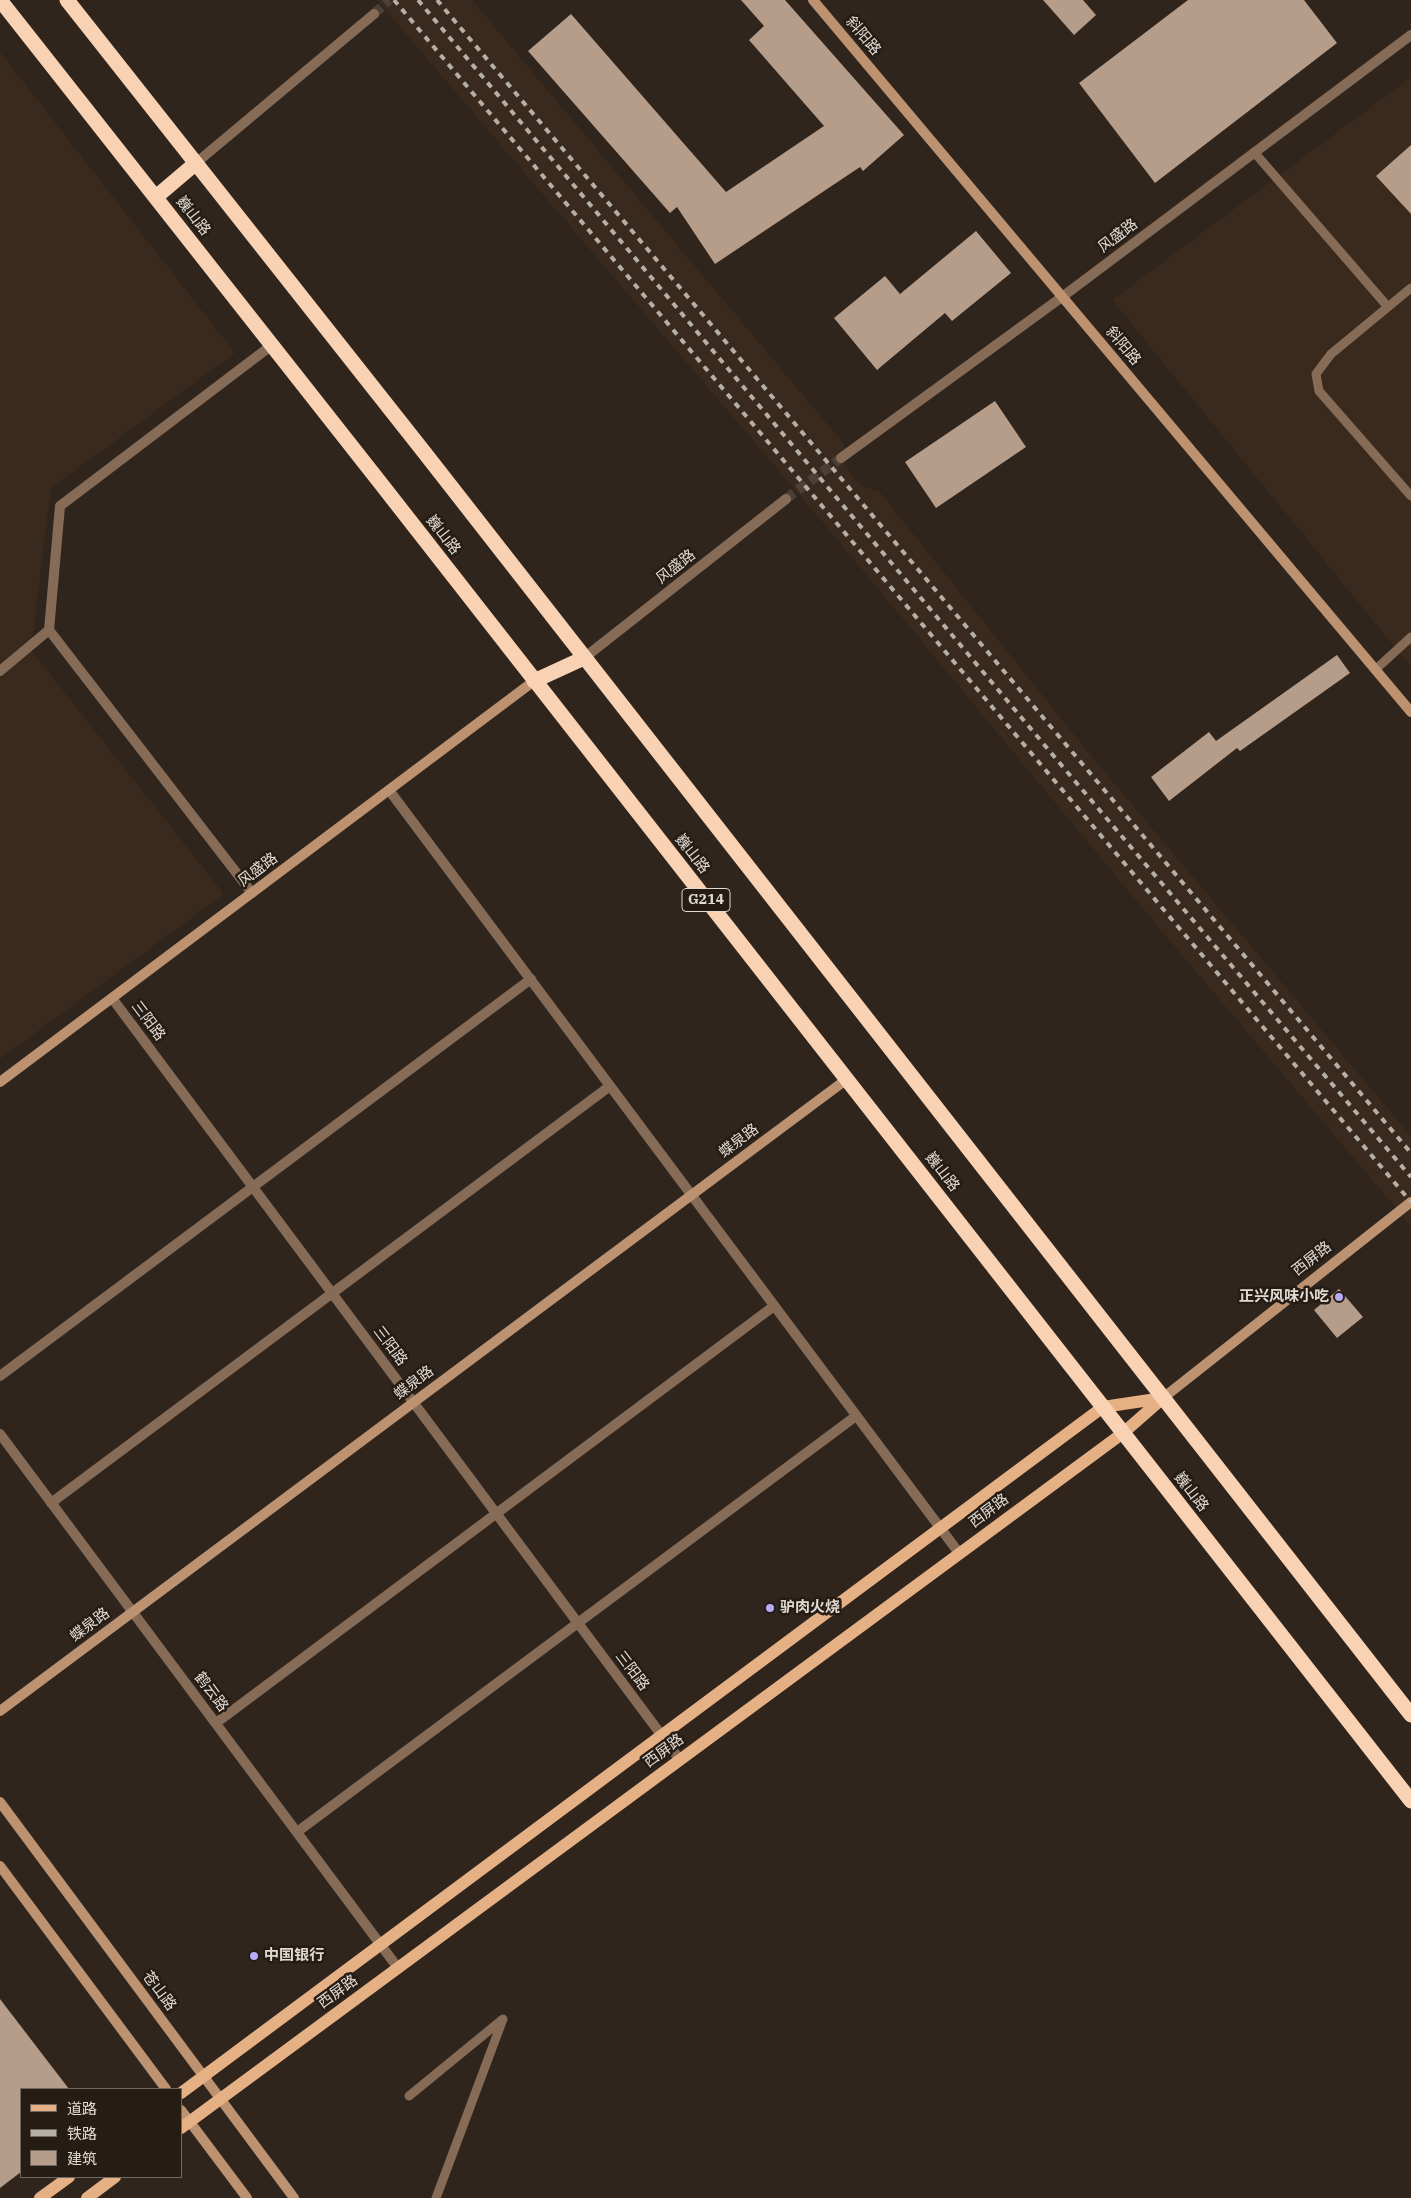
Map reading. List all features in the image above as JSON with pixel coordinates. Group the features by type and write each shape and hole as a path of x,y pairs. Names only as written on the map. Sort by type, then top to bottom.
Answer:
{"highway":[{"name":"巍山路","path":"0,0 1411,1801"},
{"path":"67,0 1411,1716"},
{"path":"156,197 196,163"},
{"path":"534,681 584,658"}],"main road":[{"name":"西屏路","path":"182,2092 1103,1407 1163,1398"},
{"name":"西屏路","path":"186,2125 1123,1432 1163,1398"},
{"path":"40,2198 67,2178"},
{"path":"87,2198 115,2178"}],"street":[{"name":"斜阳路","path":"813,0 1411,712"},
{"path":"196,163 374,14"},
{"name":"风盛路","path":"841,458 1062,297 1411,35"},
{"path":"252,893 49,630 60,506 272,345"},
{"name":"风盛路","path":"584,658 786,498"},
{"path":"0,671 49,630"},
{"name":"风盛路","path":"0,1082 534,681"},
{"path":"389,790 959,1554"},
{"path":"0,1376 531,980"},
{"name":"三阳路","path":"112,998 680,1760"},
{"name":"蝶泉路","path":"0,1711 847,1079"},
{"path":"51,1503 610,1086"},
{"name":"西屏路","path":"1163,1398 1411,1202"},
{"path":"216,1723 774,1306"},
{"path":"297,1832 856,1416"},
{"name":"鹤云路","path":"0,1434 398,1968"},
{"name":"苍山路","path":"0,1802 294,2198"},
{"path":"0,1866 165,2088"},
{"path":"182,2113 186,2125 247,2198"}],"lane":[{"path":"1254,152 1388,307"},
{"path":"1411,288 1331,354 1316,374 1319,391 1411,496"},
{"path":"1375,670 1411,637"},
{"path":"409,2096 503,2019 436,2198"}],"shaded area":[{"path":"377,0 472,0 844,444 845,466 861,486 879,491 1092,757 1411,1136 1411,1226 1149,916 826,526"},
{"path":"0,52 235,353 51,488 31,650 224,894 0,1059"},
{"path":"1411,77 1411,667 1112,300"}],"building":[{"path":"741,0 785,0 904,135 863,171 860,167 715,264 677,207 670,213 528,51 571,14 726,192 824,126 749,40 764,26"},
{"path":"1043,0 1083,0 1096,15 1074,35"},
{"path":"1188,0 1304,0 1337,43 1155,183 1079,83"},
{"path":"1411,145 1411,214 1376,176"},
{"path":"976,231 1011,273 952,321 945,313 877,370 834,318 885,276 900,294"},
{"path":"995,401 1026,447 936,508 905,462"},
{"path":"1337,655 1350,673 1240,751 1237,748 1169,801 1151,777 1209,732 1216,741"},
{"path":"1339,1289 1363,1317 1337,1338 1314,1310"},
{"path":"0,1999 68,2088 20,2088 20,2173 0,2188"}],"tunnel":[{"path":"374,14 389,0"},
{"path":"786,499 841,458"}],"railway":[{"path":"394,0 1411,1202"},
{"path":"418,0 1063,767 1411,1177"},
{"path":"437,0 1411,1153"}],"place":[{"name":"正兴风味小吃","path":"1339,1297"},
{"name":"驴肉火烧","path":"770,1608"},
{"name":"中国银行","path":"254,1956"}]}
